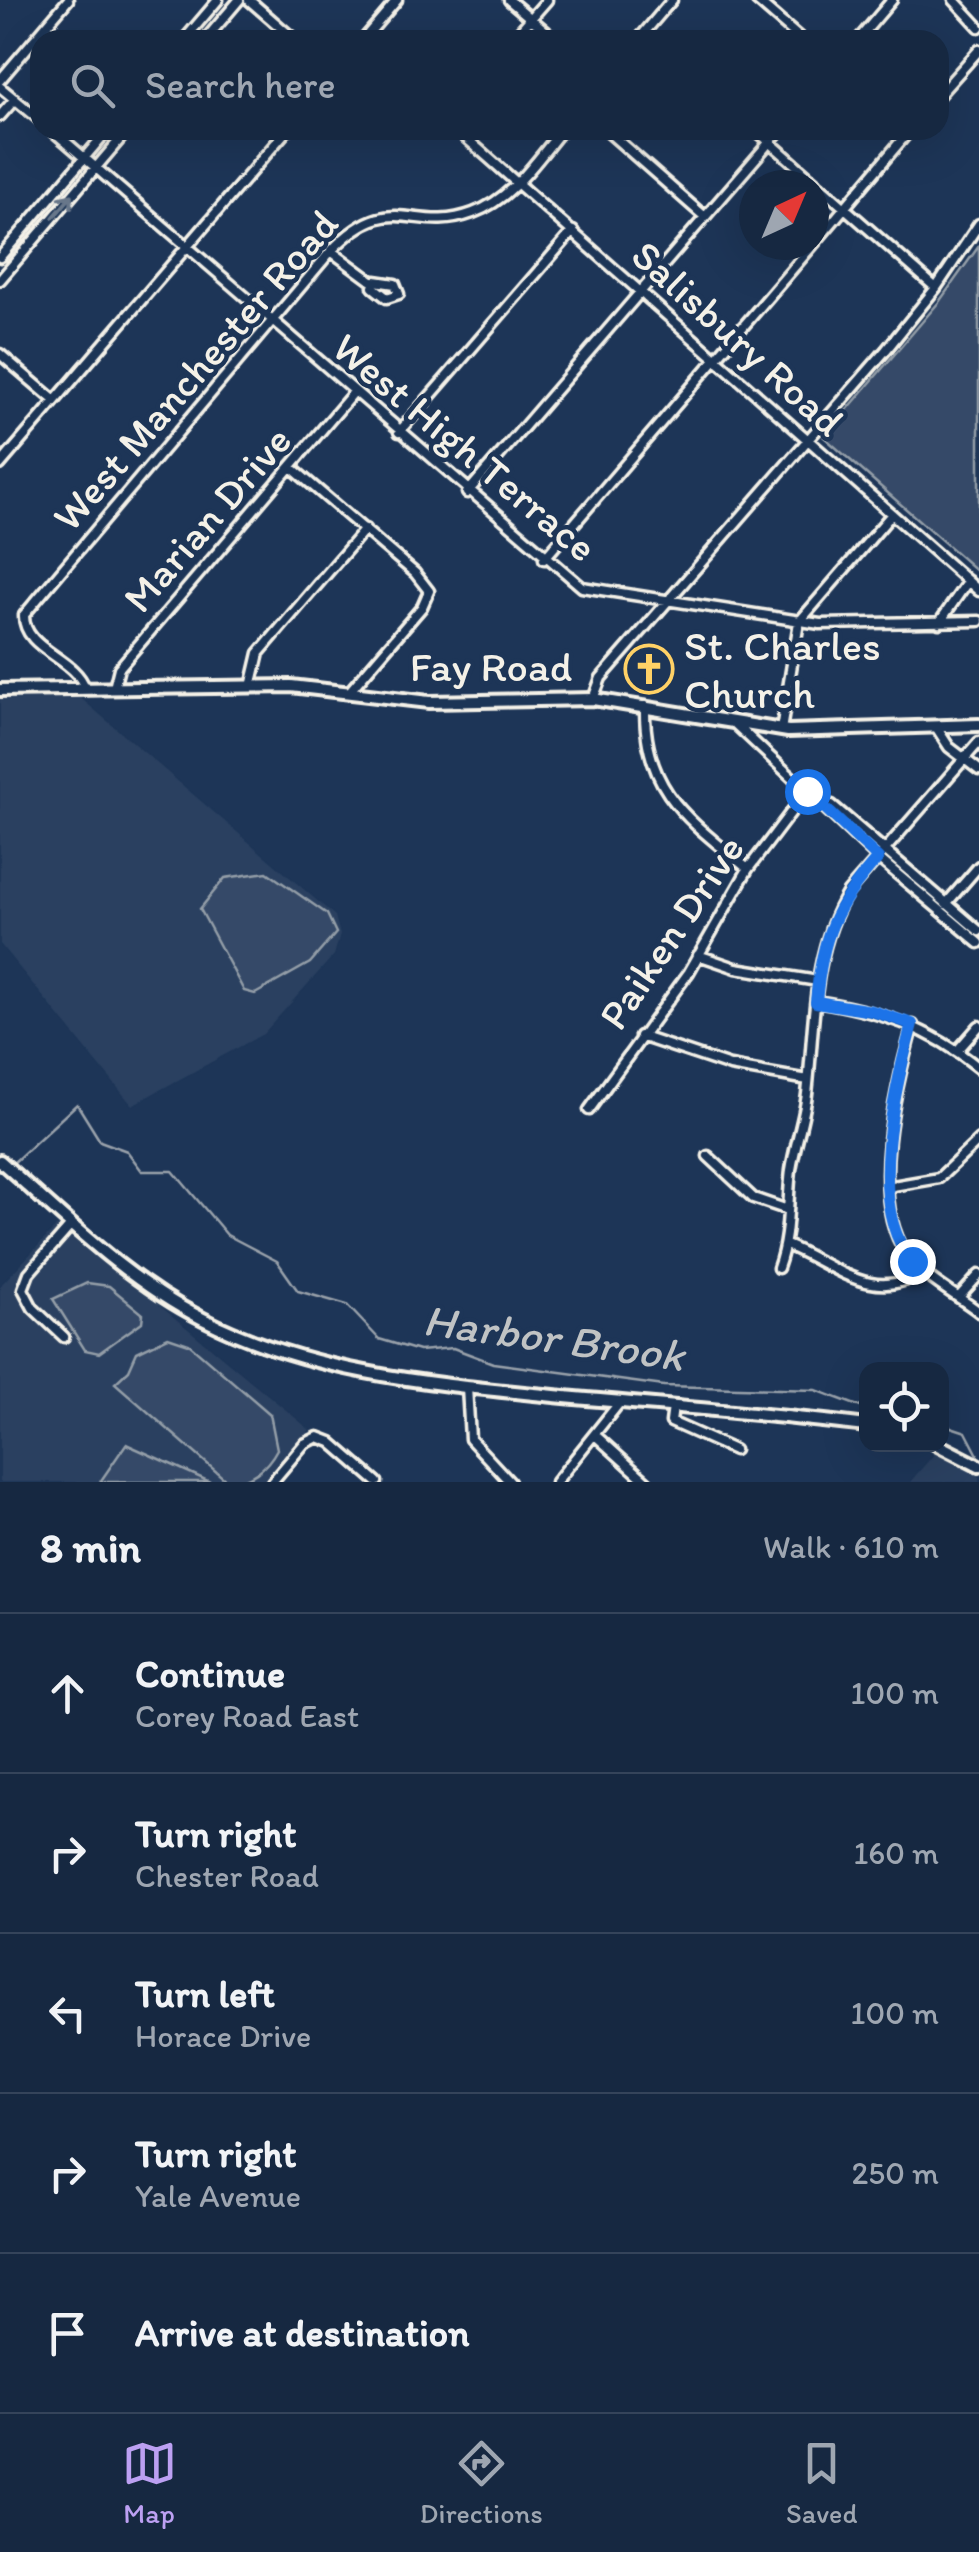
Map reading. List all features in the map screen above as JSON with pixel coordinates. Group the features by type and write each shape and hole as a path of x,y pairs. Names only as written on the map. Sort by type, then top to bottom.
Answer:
{"street":[{"path":"43,30 68,0"},
{"path":"192,30 218,0"},
{"path":"214,30 239,0"},
{"path":"249,0 284,30"},
{"path":"372,30 397,0"},
{"path":"510,0 545,30"},
{"path":"521,30 547,0"},
{"path":"647,30 672,0"},
{"path":"756,0 790,30"},
{"path":"866,30 892,0"},
{"path":"954,0 979,26"},
{"path":"30,46 0,83 30,112"},
{"path":"949,84 979,50"},
{"path":"0,116 14,99"},
{"name":"West High Terrace","path":"63,140 582,588 799,622 979,621"},
{"path":"0,257 99,140"},
{"path":"0,280 119,140"},
{"path":"0,464 278,140"},
{"name":"Salisbury Road","path":"469,140 979,591"},
{"name":"West Manchester Road","path":"85,688 76,673 34,640 24,628 24,615 332,250 372,218 402,214 462,216 492,204 518,182 554,140"},
{"path":"617,140 706,217"},
{"path":"768,140 936,288"},
{"path":"829,227 902,140"},
{"path":"468,492 770,142"},
{"path":"594,699 597,683 936,288 979,224"},
{"path":"400,432 574,231"},
{"path":"332,250 373,282"},
{"path":"544,559 800,260"},
{"path":"0,354 56,402"},
{"name":"Marian Drive","path":"114,688 119,668 354,392"},
{"path":"291,467 424,582 428,597 349,692"},
{"path":"780,730 799,622 892,514"},
{"path":"251,686 260,653 365,528"},
{"path":"939,623 968,582"},
{"name":"Fay Road","path":"0,690 251,686 429,702 594,699 780,730 938,730 979,725"},
{"path":"645,706 648,752 671,802 748,869"},
{"path":"734,722 807,791 832,806 979,943"},
{"path":"938,730 979,770"},
{"path":"778,1268 786,1245 818,981 832,918 881,854 979,742"},
{"name":"Paiken Drive","path":"590,1110 698,955 748,869 807,791"},
{"path":"943,907 979,866"},
{"path":"943,907 979,931"},
{"path":"698,955 736,968 818,981"},
{"path":"816,1002 872,1011 912,1024 958,1050 979,1068"},
{"path":"912,1024 898,1088 887,1187 894,1232 906,1254 923,1272 979,1312"},
{"path":"958,1050 979,1026"},
{"path":"640,1036 730,1066 808,1080"},
{"path":"887,1187 939,1178 979,1140"},
{"path":"708,1156 753,1198 788,1210"},
{"path":"1,1161 148,1286 238,1334 364,1373 467,1387 859,1425"},
{"path":"64,1337 24,1296 24,1281 72,1224"},
{"path":"786,1245 878,1286 907,1282 923,1272"},
{"path":"959,1297 979,1275"},
{"path":"467,1387 470,1439 510,1482"},
{"path":"556,1482 620,1402"},
{"path":"673,1408 671,1422 734,1450"},
{"path":"596,1435 647,1482"},
{"path":"272,1482 313,1438 332,1442 377,1482"},
{"path":"949,1451 979,1466"}],"shaded area":[{"path":"979,246 979,573 824,437 939,302"},
{"path":"77,695 335,916 340,935 334,955 263,1034 132,1105 0,944 0,698"},
{"path":"267,872 327,914 336,933 310,963 255,994 244,991 200,909 225,878"},
{"path":"60,1223 310,1430 263,1482 0,1482 0,1286"},
{"path":"87,1283 109,1286 143,1314 142,1322 99,1353 85,1350 53,1299"},
{"path":"168,1337 189,1344 270,1414 277,1449 257,1473 228,1482 115,1383 129,1370 137,1352"},
{"path":"126,1444 210,1482 100,1482"},
{"path":"936,1452 979,1473 979,1482 910,1482"}],"waterway":[{"name":"Harbor Brook","path":"12,1164 77,1104 100,1141 127,1151 142,1171 173,1171 227,1235 277,1261 298,1291 347,1305 379,1339 419,1351 453,1348 493,1363 664,1386 816,1390 859,1406"},
{"name":"Harbor Brook","path":"949,1426 966,1432 978,1455"}],"place":[{"name":"St. Charles Church","path":"649,669"}],"route":[{"path":"807,791 878,858 848,892 832,918 824,938 816,1002 872,1011 912,1024 898,1088 887,1187 894,1232 912,1261"}]}
